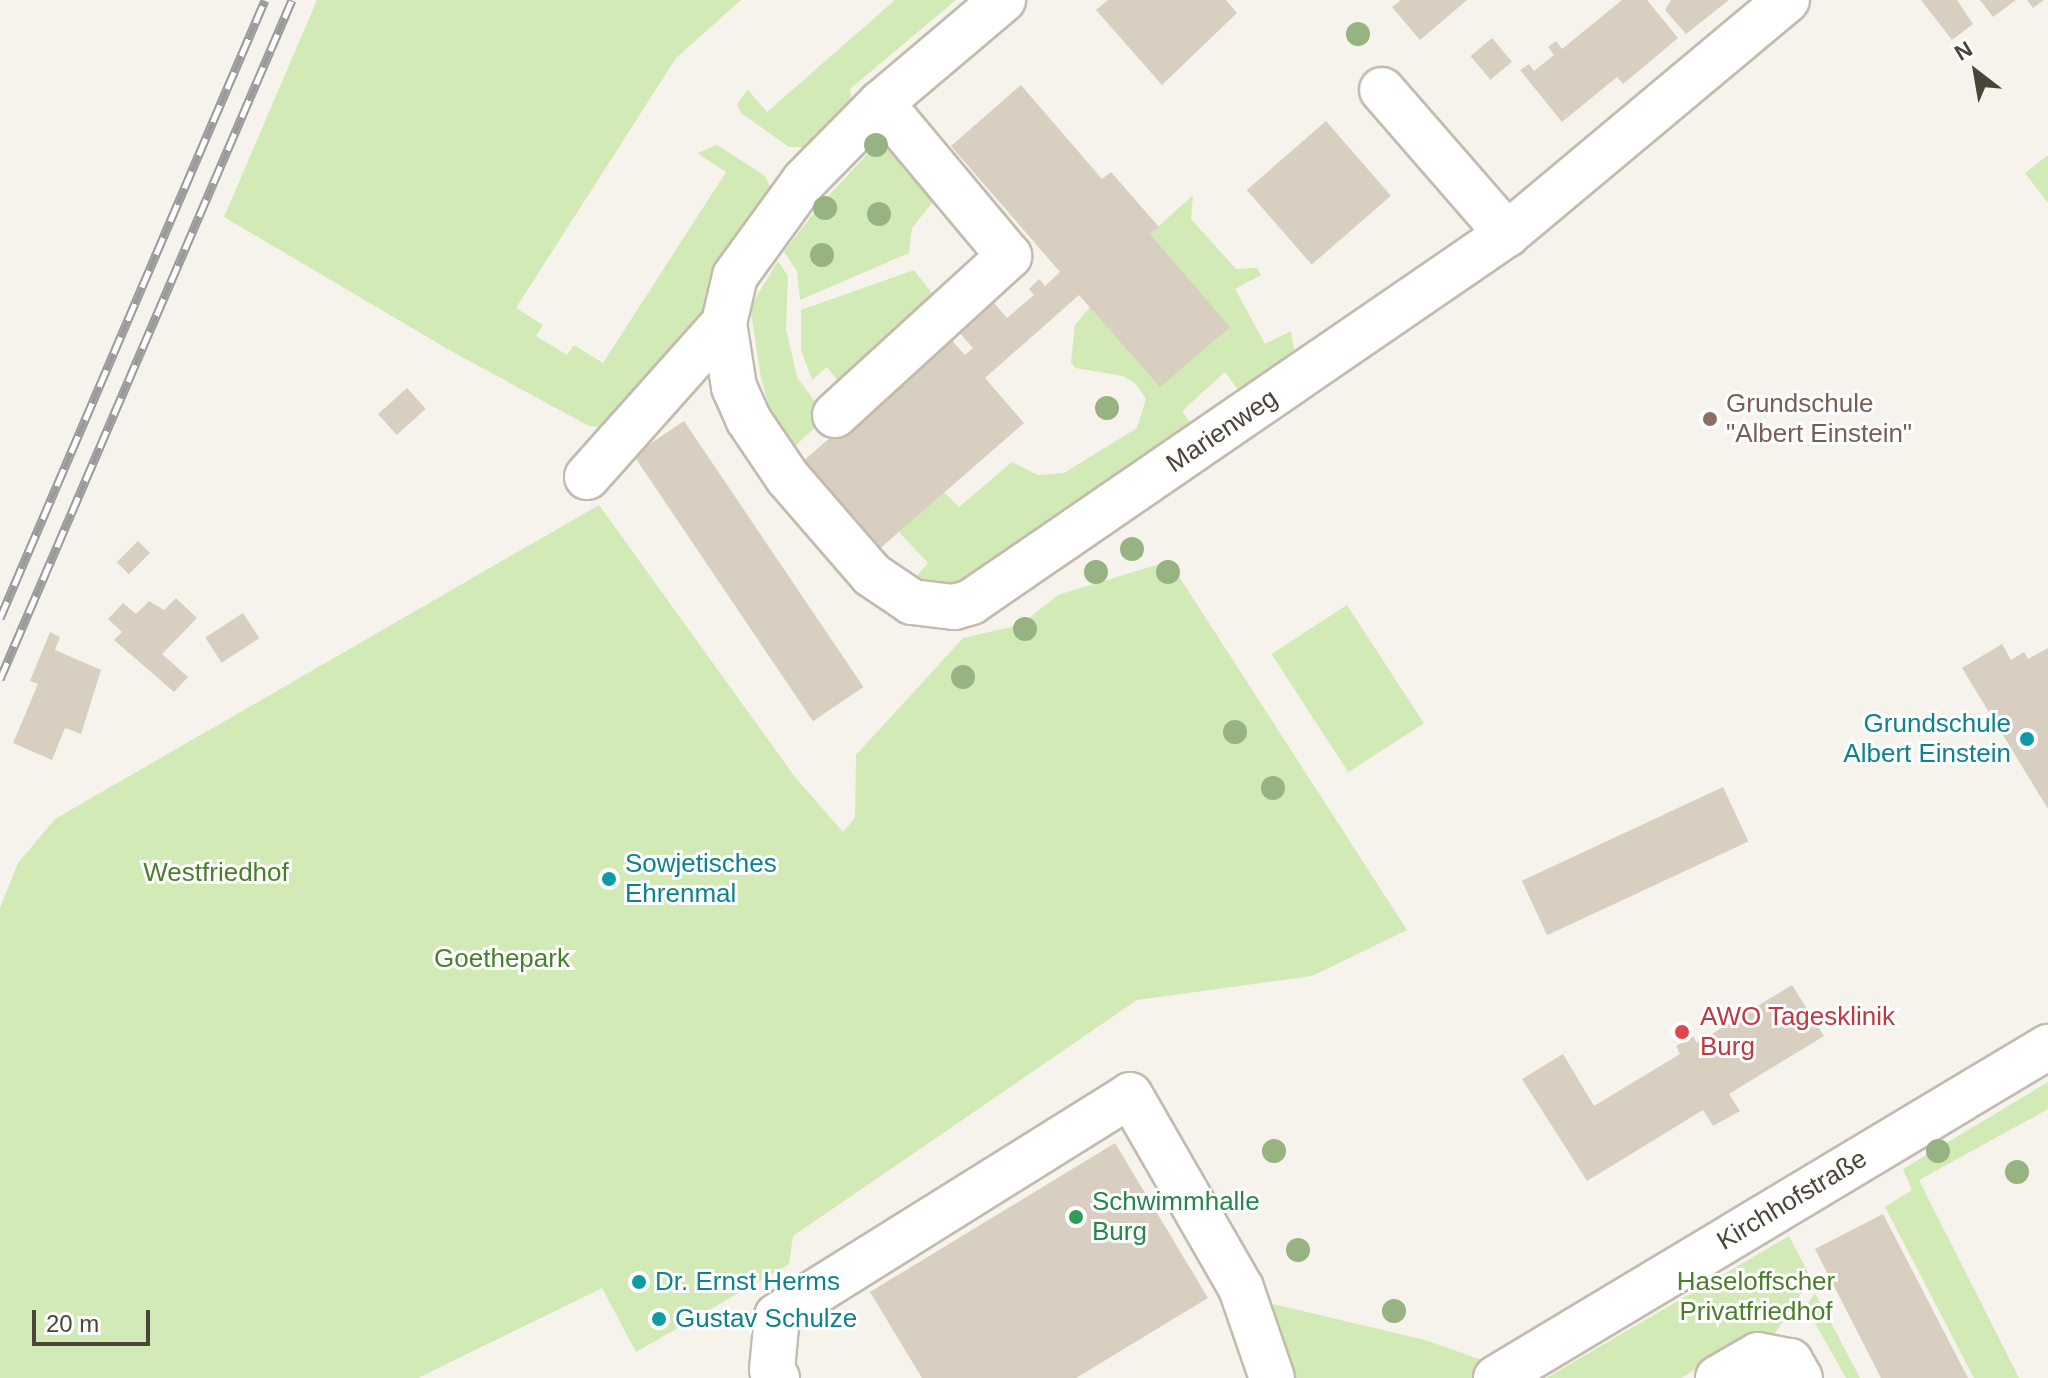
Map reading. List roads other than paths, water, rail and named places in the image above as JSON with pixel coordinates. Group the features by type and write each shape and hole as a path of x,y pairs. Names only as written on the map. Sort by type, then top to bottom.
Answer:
{"street":[{"name":"Marienweg","path":"1003,0 881,103 804,181 735,276 724,323 739,397 788,478 891,591 912,602 954,607 992,588 1507,234 1787,0"},
{"path":"1382,90 1507,234"},
{"path":"835,415 1009,256 881,103"},
{"name":"Marienweg","path":"587,477 724,323"},
{"name":"Kirchhofstraße","path":"1496,1378 2048,1047"},
{"path":"777,1378 772,1370 777,1316 1130,1095 1241,1288 1272,1378"},
{"path":"1718,1378 1758,1355 1790,1361 1800,1378"}],"railway":[{"path":"0,618 265,0"},
{"path":"0,679 292,0"}],"place":[{"name":"Grundschule \"Albert Einstein\"","path":"1710,419"},
{"name":"Grundschule Albert Einstein","path":"2027,739"},
{"name":"Sowjetisches Ehrenmal","path":"609,879"},
{"name":"AWO Tagesklinik Burg","path":"1682,1032"},
{"name":"Schwimmhalle Burg","path":"1076,1217"},
{"name":"Dr. Ernst Herms","path":"639,1282"},
{"name":"Gustav Schulze","path":"659,1319"}],"park label":[{"name":"Westfriedhof","path":"216,873"},
{"name":"Goethepark","path":"502,959"},
{"name":"Haseloffscher Privatfriedhof","path":"1756,1297"}]}
